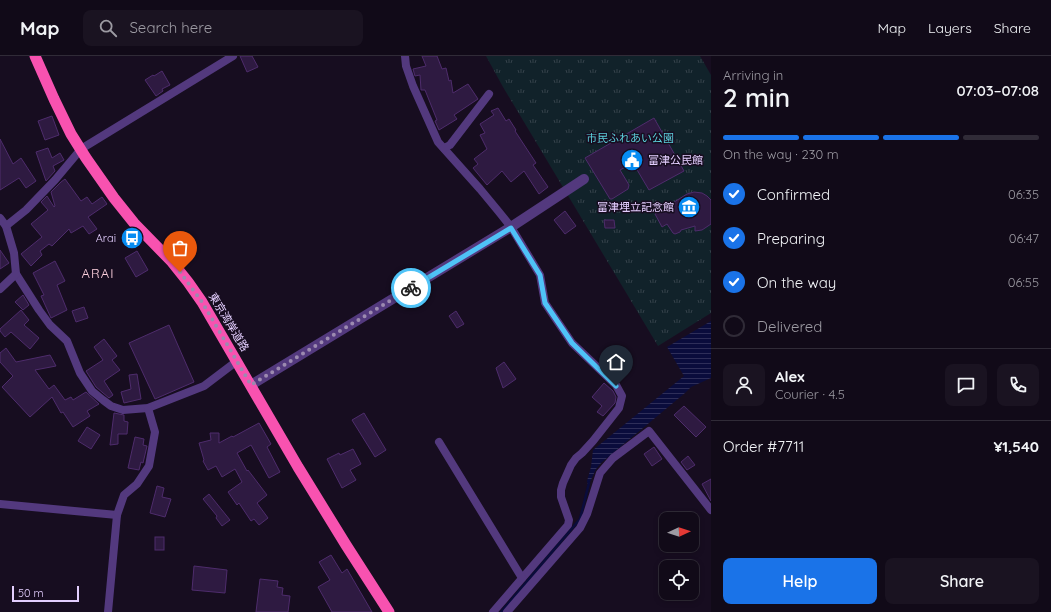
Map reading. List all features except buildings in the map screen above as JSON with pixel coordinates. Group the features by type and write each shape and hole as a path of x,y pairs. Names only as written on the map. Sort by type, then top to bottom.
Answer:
{"highway":[{"name":"東京湾岸道路","path":"35,56 71,134 114,198 134,223 172,262 202,302 298,467 389,612"}],"street":[{"path":"6,226 26,210 81,149 233,56"},
{"path":"405,56 406,66 413,86 438,142 480,189 511,228 540,275 545,303 572,343 616,386 622,396 619,408 590,445 576,458 571,465 563,483 561,497 569,520 568,525 493,612"},
{"path":"444,148 450,145 489,94"},
{"path":"251,385 511,228 584,179"},
{"path":"0,218 6,226 14,253 16,274 50,325 67,341 80,373 92,391 111,406 123,410 148,408 204,386 237,361"},
{"path":"0,289 16,274"},
{"path":"108,612 117,515 124,496 136,484 149,466 155,432 148,408"},
{"path":"507,612 580,528 587,514 600,473 613,458 649,431 711,510"},
{"path":"439,442 522,578"},
{"path":"0,504 117,515"}],"green space":[{"name":"市民ふれあい公園","path":"486,56 700,56 711,75 711,313 658,346"}],"shaded area":[{"path":"711,321 711,378 691,387 601,463 596,469 588,485 587,481 591,467 593,450 684,376 667,347"}],"waterway":[{"path":"501,612 580,519 589,483"}],"way so far":[{"path":"180,272 202,302 251,385 411,288"}],"place":[{"name":"富津公民館","path":"632,160"},
{"name":"富津埋立記念館","path":"689,207"},
{"name":"Arai","path":"132,238"}],"district":[{"name":"ARAI","path":"98,273"}],"route":[{"path":"411,288 511,228 540,275 545,303 572,343 616,386"}]}
